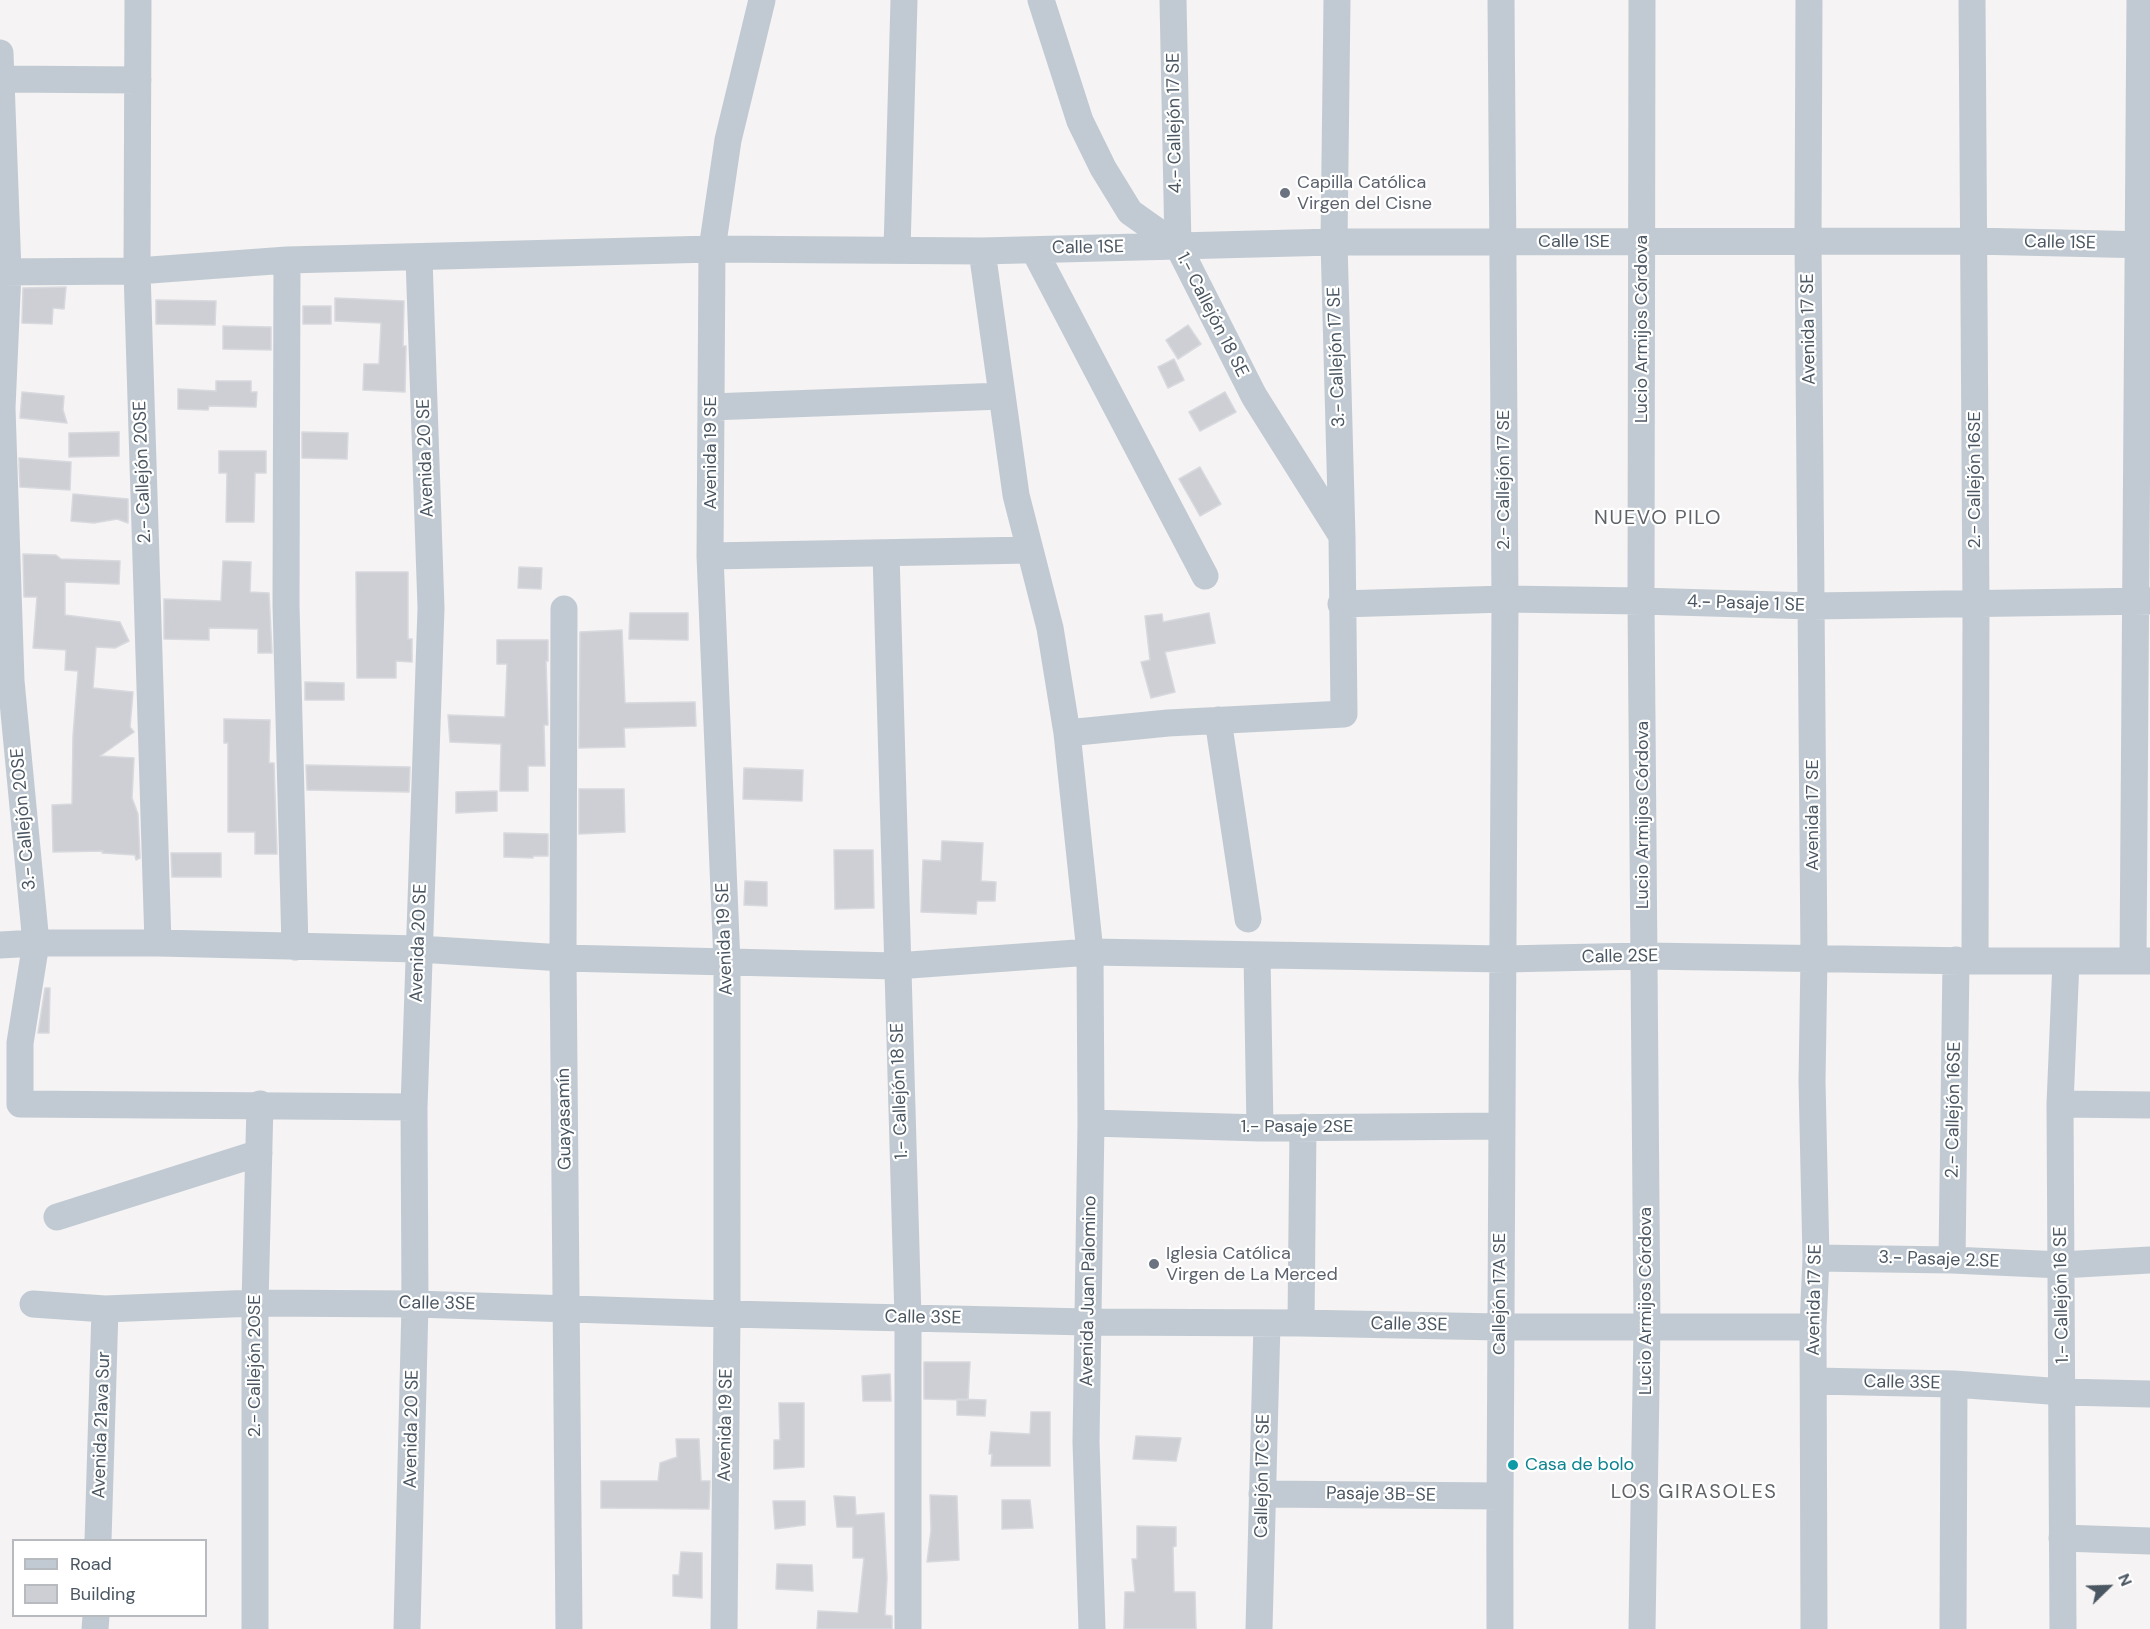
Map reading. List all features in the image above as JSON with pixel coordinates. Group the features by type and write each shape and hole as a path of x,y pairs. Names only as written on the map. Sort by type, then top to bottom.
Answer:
{"street":[{"name":"2.- Callejón 20SE","path":"138,0 137,271 158,944"},
{"name":"Avenida 19 SE","path":"724,1629 727,963 710,556 712,249 728,140 762,0"},
{"name":"1.- Callejón 18 SE","path":"1041,0 1080,122 1103,168 1130,212 1178,246 1254,396 1342,537"},
{"name":"4.- Callejón 17 SE","path":"1173,0 1178,246"},
{"name":"3.- Callejón 17 SE","path":"1218,720 1344,714 1334,242 1338,0"},
{"name":"2.- Callejón 17 SE","path":"1501,0 1505,599 1504,959"},
{"name":"Lucio Armijos Córdova","path":"1642,0 1641,601 1647,1326 1642,1629"},
{"name":"Avenida 17 SE","path":"1809,0 1808,241 1814,958 1812,1081 1816,1258 1813,1327 1815,1381 1814,1629"},
{"name":"2.- Callejón 16SE","path":"1952,1260 1966,960 1976,605 1972,0"},
{"path":"2140,0 2144,245 2142,961"},
{"path":"897,250 911,2"},
{"path":"0,66 138,80"},
{"name":"3.- Callejón 20SE","path":"0,66 4,272 2,408 11,681 36,944 20,1043 20,1104 260,1104"},
{"name":"Calle 1SE","path":"4,272 137,271 287,261 712,249 1034,250 1334,242 1974,241 2144,245"},
{"name":"Avenida Juan Palomino","path":"982,250 1016,495 1050,628 1067,733 1090,952 1092,1123 1086,1442 1092,1629"},
{"path":"1034,250 1205,576"},
{"name":"Avenida 20 SE","path":"407,1629 415,1304 414,1107 431,608 419,258"},
{"path":"287,261 286,605 294,947"},
{"path":"711,407 1002,396"},
{"path":"710,556 1030,550"},
{"name":"1.- Callejón 18 SE","path":"886,553 896,966 908,1317 908,1629"},
{"name":"4.- Pasaje 1 SE","path":"1341,604 1505,599 1812,606 2144,601"},
{"name":"Guayasamín","path":"564,609 563,958 569,1629"},
{"path":"1067,733 1218,720 1248,919"},
{"path":"0,945 36,944"},
{"name":"Calle 2SE","path":"36,944 419,948 563,958 896,966 1090,952 1504,959 1644,956 2142,961"},
{"path":"1257,954 1260,1128"},
{"name":"Callejón 17A SE","path":"1500,1629 1499,1327 1504,959"},
{"name":"1.- Callejón 16 SE","path":"2064,1629 2061,1104 2066,961"},
{"name":"2.- Callejón 20SE","path":"255,1629 255,1303 260,1104"},
{"path":"260,1104 414,1107"},
{"path":"2061,1104 2150,1105"},
{"name":"1.- Pasaje 2SE","path":"1092,1123 1260,1128 1502,1126"},
{"path":"1301,1323 1303,1127"},
{"path":"57,1217 259,1153"},
{"name":"3.- Pasaje 2.SE","path":"1816,1258 1952,1260 2061,1265 2150,1260"},
{"name":"Calle 3SE","path":"33,1304 105,1309 255,1303 415,1304 1088,1322 1499,1327 1813,1327"},
{"name":"Avenida 21ava Sur","path":"98,1539 105,1309"},
{"name":"Callejón 17C SE","path":"1259,1629 1267,1323"},
{"name":"Calle 3SE","path":"1815,1381 1954,1384 2063,1392 2150,1395"},
{"path":"1953,1629 1954,1384"},
{"name":"Pasaje 3B-SE","path":"1262,1494 1500,1496"},
{"path":"2062,1538 2150,1540"}],"building":[{"path":"66,287 64,309 53,308 52,324 22,323 23,288"},
{"path":"335,298 404,301 405,392 363,390 364,364 379,364 381,323 335,321"},
{"path":"156,300 216,301 215,325 156,324"},
{"path":"303,306 331,306 331,324 303,324"},
{"path":"1188,325 1201,344 1178,359 1166,340"},
{"path":"223,326 271,327 271,350 223,349"},
{"path":"1174,359 1184,380 1168,388 1158,367"},
{"path":"216,381 251,381 251,392 257,392 256,407 209,406 208,410 178,409 178,389 216,391"},
{"path":"22,392 64,396 63,410 67,423 20,418"},
{"path":"1225,392 1236,412 1200,431 1189,412"},
{"path":"119,432 119,456 69,457 69,433"},
{"path":"302,432 348,433 347,459 302,458"},
{"path":"219,451 266,451 266,473 255,473 254,522 226,522 227,473 219,473"},
{"path":"19,458 71,462 70,490 20,487"},
{"path":"1200,467 1221,504 1200,516 1179,479"},
{"path":"73,494 128,499 128,523 117,519 94,523 71,521"},
{"path":"23,554 56,555 61,559 120,561 119,584 65,582 65,615 120,622 129,641 115,648 96,647 93,688 133,692 130,727 134,732 100,756 134,758 132,798 138,814 140,858 136,860 135,855 102,853 103,851 53,852 52,805 72,804 73,736 78,671 65,670 66,650 33,648 37,597 24,597"},
{"path":"223,561 251,562 250,592 269,593 272,653 258,653 258,629 209,628 209,640 164,639 164,599 221,601"},
{"path":"519,567 542,568 541,589 518,588"},
{"path":"356,572 408,572 408,639 412,639 412,662 396,661 396,678 357,678"},
{"path":"630,613 688,613 688,640 629,639"},
{"path":"1209,613 1215,643 1165,652 1175,692 1151,698 1141,662 1150,660 1145,616 1162,614 1163,622"},
{"path":"622,630 625,703 695,702 696,726 624,728 625,747 579,748 580,632"},
{"path":"497,640 548,640 548,661 546,661 548,725 544,725 545,766 528,766 528,791 500,791 501,744 450,742 448,715 505,717 507,664 497,664"},
{"path":"305,682 344,683 344,700 305,700"},
{"path":"224,719 270,720 269,763 274,763 277,854 255,854 255,832 228,832 228,743 224,743"},
{"path":"306,765 410,767 409,792 307,790"},
{"path":"744,768 803,770 802,801 743,799"},
{"path":"579,789 624,789 625,832 579,834"},
{"path":"497,791 497,811 456,813 456,792"},
{"path":"504,833 548,834 548,856 504,857"},
{"path":"942,841 983,843 981,881 996,882 995,901 977,901 976,914 921,912 923,860 941,861"},
{"path":"834,850 873,850 874,908 835,909"},
{"path":"171,853 221,853 221,877 172,877"},
{"path":"745,881 767,882 767,906 744,905"},
{"path":"45,988 50,988 49,1033 38,1033"},
{"path":"924,1362 970,1362 968,1400 924,1399"},
{"path":"890,1374 891,1401 863,1401 862,1376"},
{"path":"957,1399 986,1400 985,1416 957,1415"},
{"path":"779,1403 804,1403 804,1467 774,1469 774,1440 780,1440"},
{"path":"1031,1412 1050,1412 1050,1466 991,1466 992,1454 989,1454 991,1432 1030,1434"},
{"path":"1136,1436 1181,1438 1176,1461 1133,1459"},
{"path":"676,1439 699,1439 701,1481 710,1481 709,1509 601,1508 601,1481 658,1481 660,1463 677,1457"},
{"path":"930,1495 957,1496 959,1560 927,1562 931,1530"},
{"path":"834,1496 855,1497 856,1515 884,1513 887,1578 885,1615 892,1616 892,1629 817,1629 818,1611 858,1613 864,1558 853,1558 853,1527 837,1527"},
{"path":"1002,1500 1030,1500 1033,1528 1002,1529"},
{"path":"773,1501 805,1501 805,1525 775,1529"},
{"path":"1137,1526 1176,1527 1176,1546 1173,1547 1174,1592 1195,1592 1196,1629 1124,1629 1125,1592 1135,1592 1132,1559 1137,1559"},
{"path":"681,1552 702,1553 702,1598 673,1596 673,1575 679,1575"},
{"path":"777,1564 812,1565 813,1591 776,1589"}],"place":[{"name":"Capilla Católica Virgen del Cisne","path":"1285,193"},
{"name":"Iglesia Católica Virgen de La Merced","path":"1154,1264"},
{"name":"Casa de bolo","path":"1513,1465"}],"district":[{"name":"NUEVO PILO","path":"1658,519"},
{"name":"LOS GIRASOLES","path":"1694,1493"}]}
